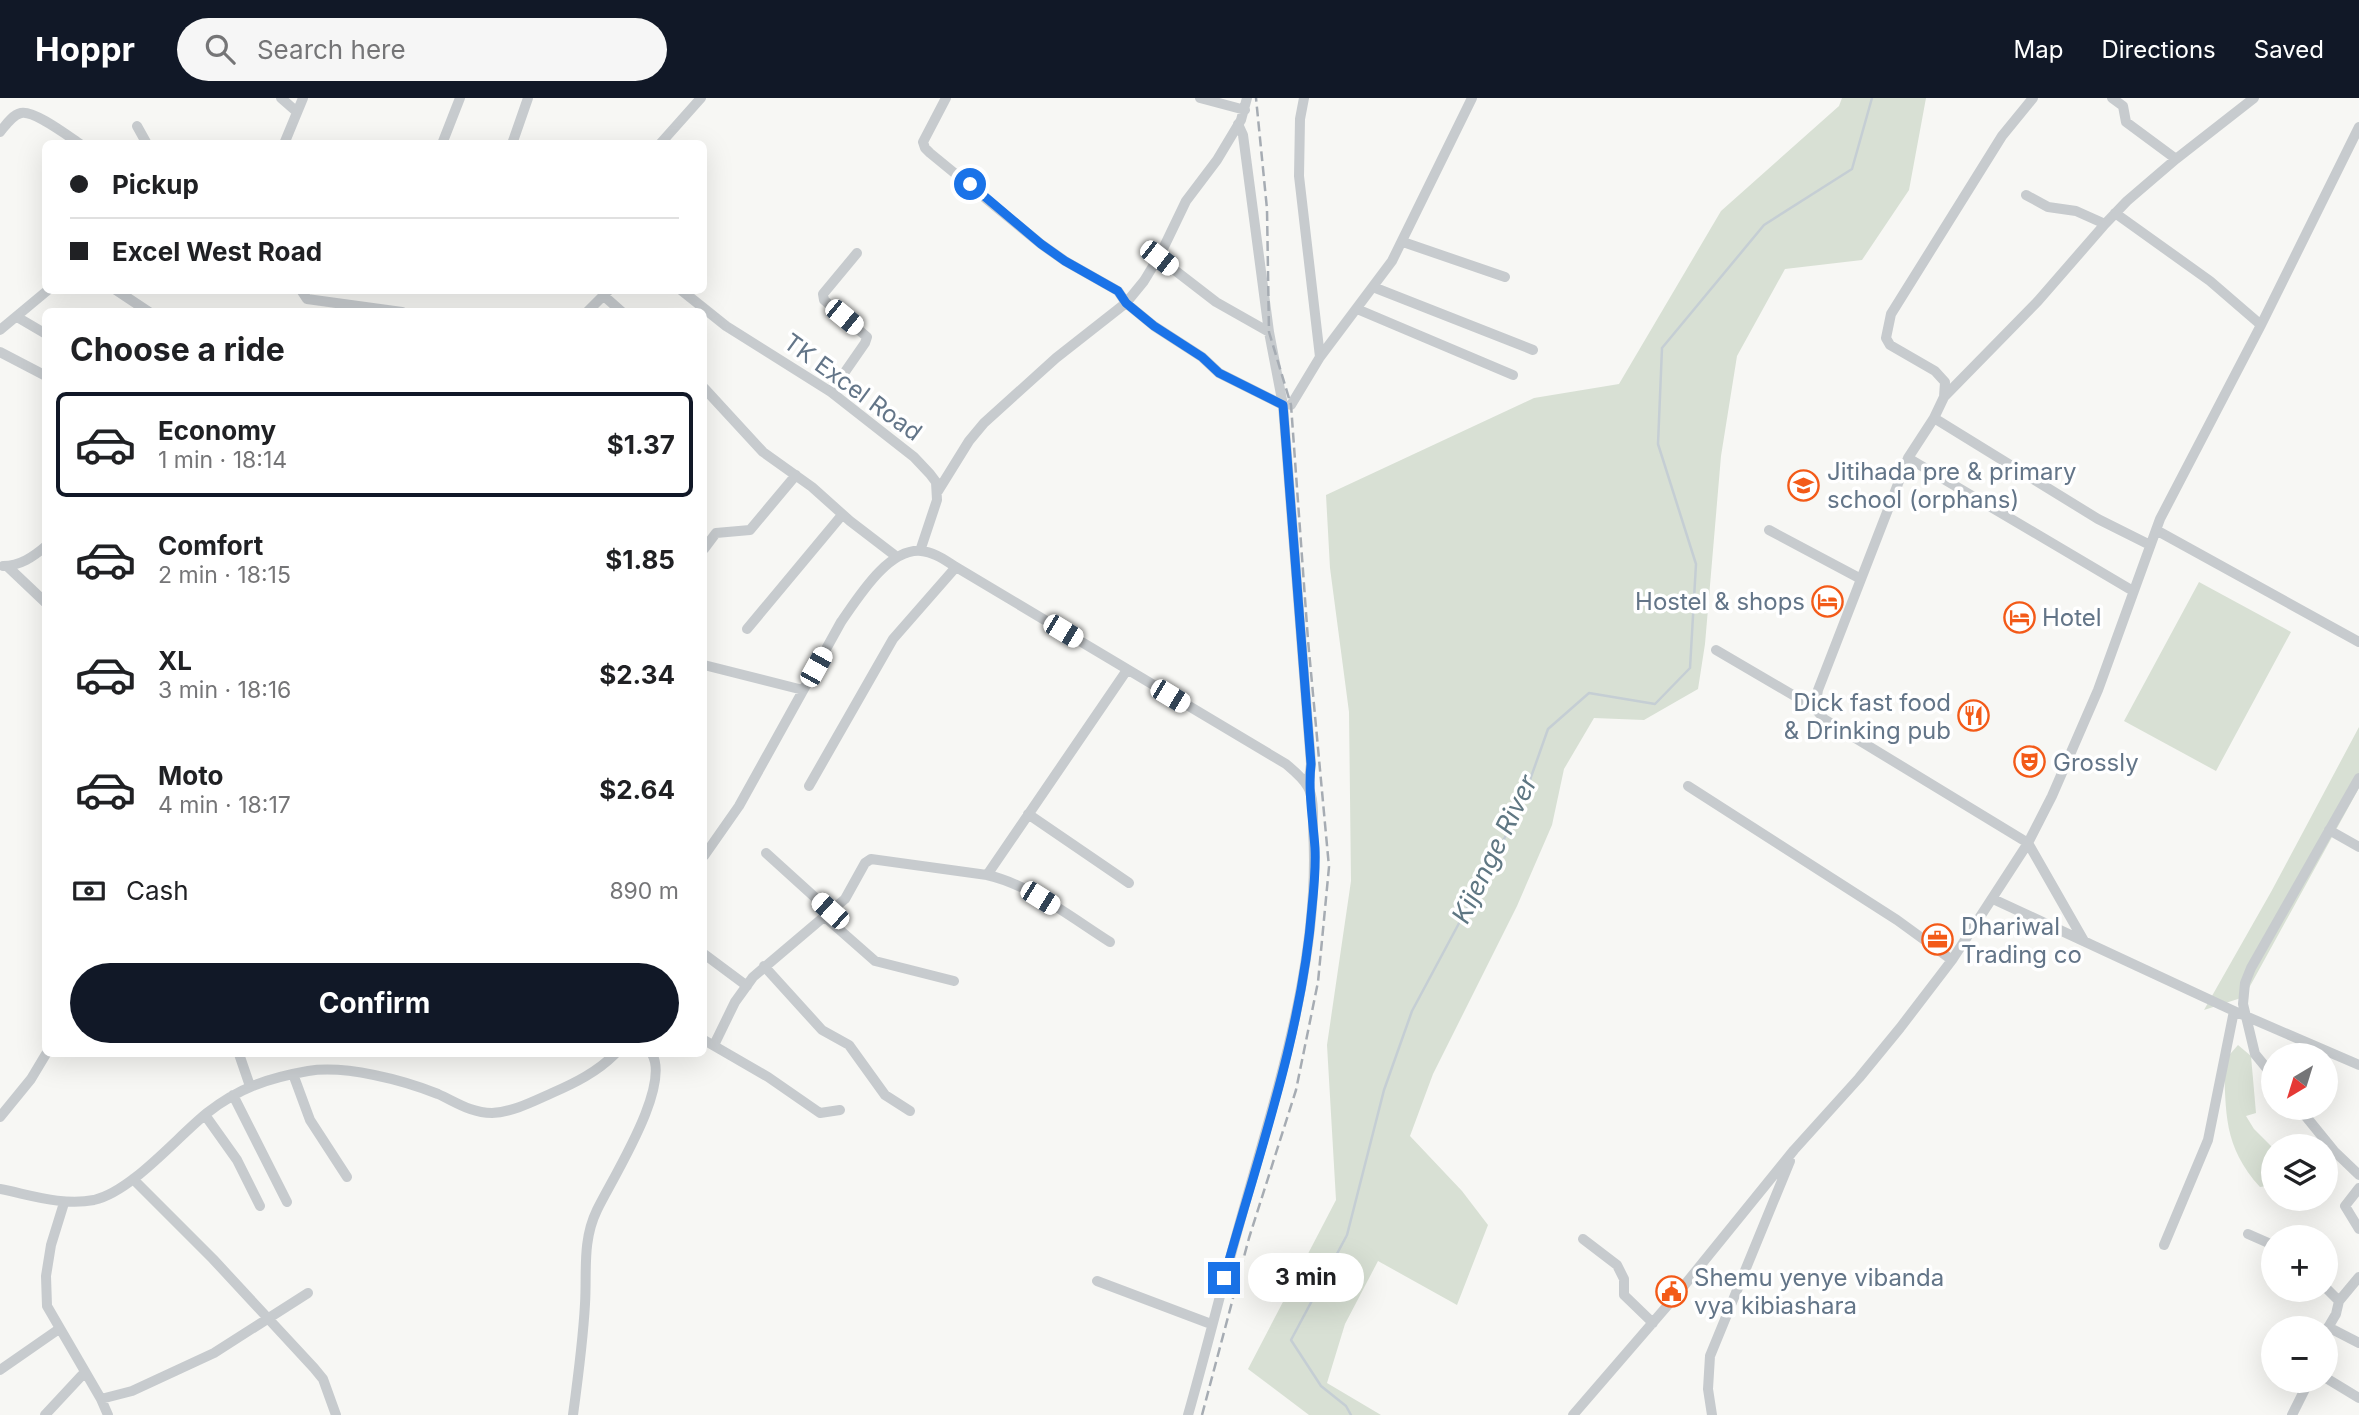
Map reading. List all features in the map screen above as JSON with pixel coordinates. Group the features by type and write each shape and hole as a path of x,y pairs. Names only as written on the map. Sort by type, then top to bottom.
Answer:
{"street":[{"path":"281,98 297,112"},
{"path":"286,140 303,98"},
{"path":"444,140 460,98"},
{"path":"513,140 528,98"},
{"path":"664,140 701,98"},
{"path":"946,98 924,140 925,148 1041,244 1118,291 1126,303 1154,326 1202,357 1219,373 1287,405"},
{"path":"1200,98 1245,110"},
{"path":"920,551 938,491 969,442 984,423 1070,346 1126,303 1144,281 1159,258 1186,201 1217,160 1238,124 1247,98"},
{"path":"1304,98 1300,119 1299,176 1320,356"},
{"path":"1287,405 1403,242 1472,98"},
{"path":"1944,397 1945,382 1935,370 1890,345 1886,338 1891,314 2002,136 2033,98"},
{"path":"2112,98 2123,106 2126,122 2176,159"},
{"path":"1815,708 1818,690 1908,458 1944,397 2038,301 2115,213 2176,159 2251,99"},
{"path":"0,132 17,114 24,113 45,122 74,140"},
{"path":"1188,1415 1292,1034 1312,908 1315,852 1312,804 1308,787 1311,764 1287,405 1269,332 1243,135 1238,124"},
{"path":"137,126 145,140"},
{"path":"1573,1415 1653,1323 1794,1150 1859,1078 1952,960 2028,843 2052,796 2098,690 2156,530 2359,127"},
{"path":"2026,195 2048,207 2076,211 2105,223"},
{"path":"2115,213 2210,281 2261,325"},
{"path":"1403,242 1505,277"},
{"path":"831,392 867,337 824,300 823,294 857,253"},
{"path":"1159,258 1216,302 1269,332"},
{"path":"1373,287 1533,349"},
{"path":"0,330 43,294"},
{"path":"123,294 143,308"},
{"path":"302,294 311,299 374,308"},
{"path":"591,308 605,294"},
{"path":"607,294 619,308"},
{"name":"TK Excel Road","path":"686,294 704,308"},
{"path":"1357,309 1513,375"},
{"name":"TK Excel Road","path":"707,311 726,326 831,392 914,457 936,482 938,491"},
{"path":"17,317 42,332"},
{"path":"0,352 42,374"},
{"path":"707,391 763,452 812,487 842,515 897,557"},
{"path":"1934,418 2098,519 2150,545"},
{"path":"1908,458 2133,591"},
{"path":"707,545 716,533 750,530 796,475"},
{"path":"747,629 842,515"},
{"path":"1769,530 1861,579"},
{"path":"2156,530 2359,642"},
{"path":"3,566 26,561 42,549"},
{"path":"707,852 739,806 855,602 877,575 897,557 920,551 933,554 956,567 1286,764 1308,787"},
{"path":"3,566 42,600"},
{"path":"809,786 893,639 956,567"},
{"path":"1716,650 1815,708 1824,719 2028,843 2084,940"},
{"path":"707,666 803,690"},
{"path":"987,875 1127,670"},
{"path":"2261,1061 2255,1054 2243,1004 2251,968 2359,778"},
{"path":"1688,786 1897,920 1952,960"},
{"path":"1028,814 1129,883"},
{"path":"2329,830 2359,847"},
{"path":"766,853 875,961 954,981"},
{"path":"841,1111 820,1113 768,1077 709,1042 747,986 764,967 849,895 865,863 871,859 1000,878 1035,895 1110,942"},
{"path":"1993,899 2234,1011 2359,1065"},
{"path":"707,956 747,986"},
{"path":"764,967 822,1030 849,1045 885,1095 910,1111"},
{"path":"2164,1245 2208,1140 2234,1011"},
{"path":"0,1116 31,1079 45,1057"},
{"path":"240,1057 250,1086"},
{"path":"0,1189 64,1203 107,1195 133,1179 205,1115 233,1095 267,1080 293,1074 314,1070 379,1076 426,1090 470,1110 493,1113 533,1102 574,1083 611,1057"},
{"path":"573,1415 582,1352 584,1264 588,1237 597,1211 645,1115 656,1072 653,1057"},
{"path":"293,1074 310,1120 347,1177"},
{"path":"233,1095 287,1202"},
{"path":"205,1115 237,1160 260,1206"},
{"path":"2309,1120 2334,1151 2359,1175"},
{"path":"1712,1415 1708,1389 1710,1356 1794,1150"},
{"path":"133,1179 213,1259 323,1379 336,1415"},
{"path":"2359,1188 2345,1206 2359,1228"},
{"path":"64,1203 51,1245 46,1276 47,1306 108,1415"},
{"path":"2248,1234 2261,1240"},
{"path":"1583,1239 1617,1265 1624,1279 1624,1295 1653,1323"},
{"path":"2335,1316 2339,1301 2359,1277"},
{"path":"1097,1281 1211,1324"},
{"path":"101,1399 132,1391 214,1353 308,1293"},
{"path":"0,1370 59,1329"},
{"path":"2338,1334 2359,1343"},
{"path":"45,1415 85,1371"},
{"path":"2338,1385 2359,1398"},
{"path":"2292,1415 2303,1393"}],"shaded area":[{"path":"1842,98 1926,98 1909,190 1862,260 1785,269 1737,356 1721,456 1705,644 1698,689 1644,720 1594,718 1564,769 1552,825 1517,906 1433,1074 1410,1136 1462,1191 1488,1225 1457,1305 1378,1261 1345,1324 1327,1383 1381,1415 1309,1415 1248,1369 1336,1200 1327,1045 1351,881 1349,712 1330,568 1326,495 1534,398 1619,384 1721,211 1839,106"},
{"path":"2199,582 2291,632 2216,771 2124,721"},
{"path":"2359,727 2359,788 2244,997 2204,1010 2271,892"},
{"path":"2238,1045 2251,1056 2256,1113 2246,1116 2261,1136 2261,1187 2248,1172 2233,1143 2225,1097 2224,1061"}],"waterway":[{"name":"Kijenge River","path":"1351,1415 1346,1406 1321,1386 1291,1340 1347,1235 1384,1090 1412,1011 1519,811 1548,729 1589,693 1655,704 1690,668 1696,564 1658,444 1662,348 1764,225 1852,169 1872,98"}],"railway":[{"path":"1202,1415 1249,1238 1296,1090 1318,982 1329,867 1308,640 1291,405 1269,332 1267,209 1256,98"}],"place":[{"name":"Jitihada pre & primary school (orphans)","path":"1804,485"},
{"name":"Hostel & shops","path":"1828,601"},
{"name":"Hotel","path":"2019,617"},
{"name":"Dick fast food & Drinking pub","path":"1974,716"},
{"name":"Grossly","path":"2030,762"},
{"name":"Dhariwal Trading co","path":"1938,940"},
{"name":"Shemu yenye vibanda vya kibiashara","path":"1671,1291"}],"route":[{"path":"970,184 1041,244 1118,291 1126,303 1154,326 1202,357 1219,373 1283,405 1311,764 1308,787 1312,804 1315,852 1312,908 1290,1046 1224,1278"}]}
